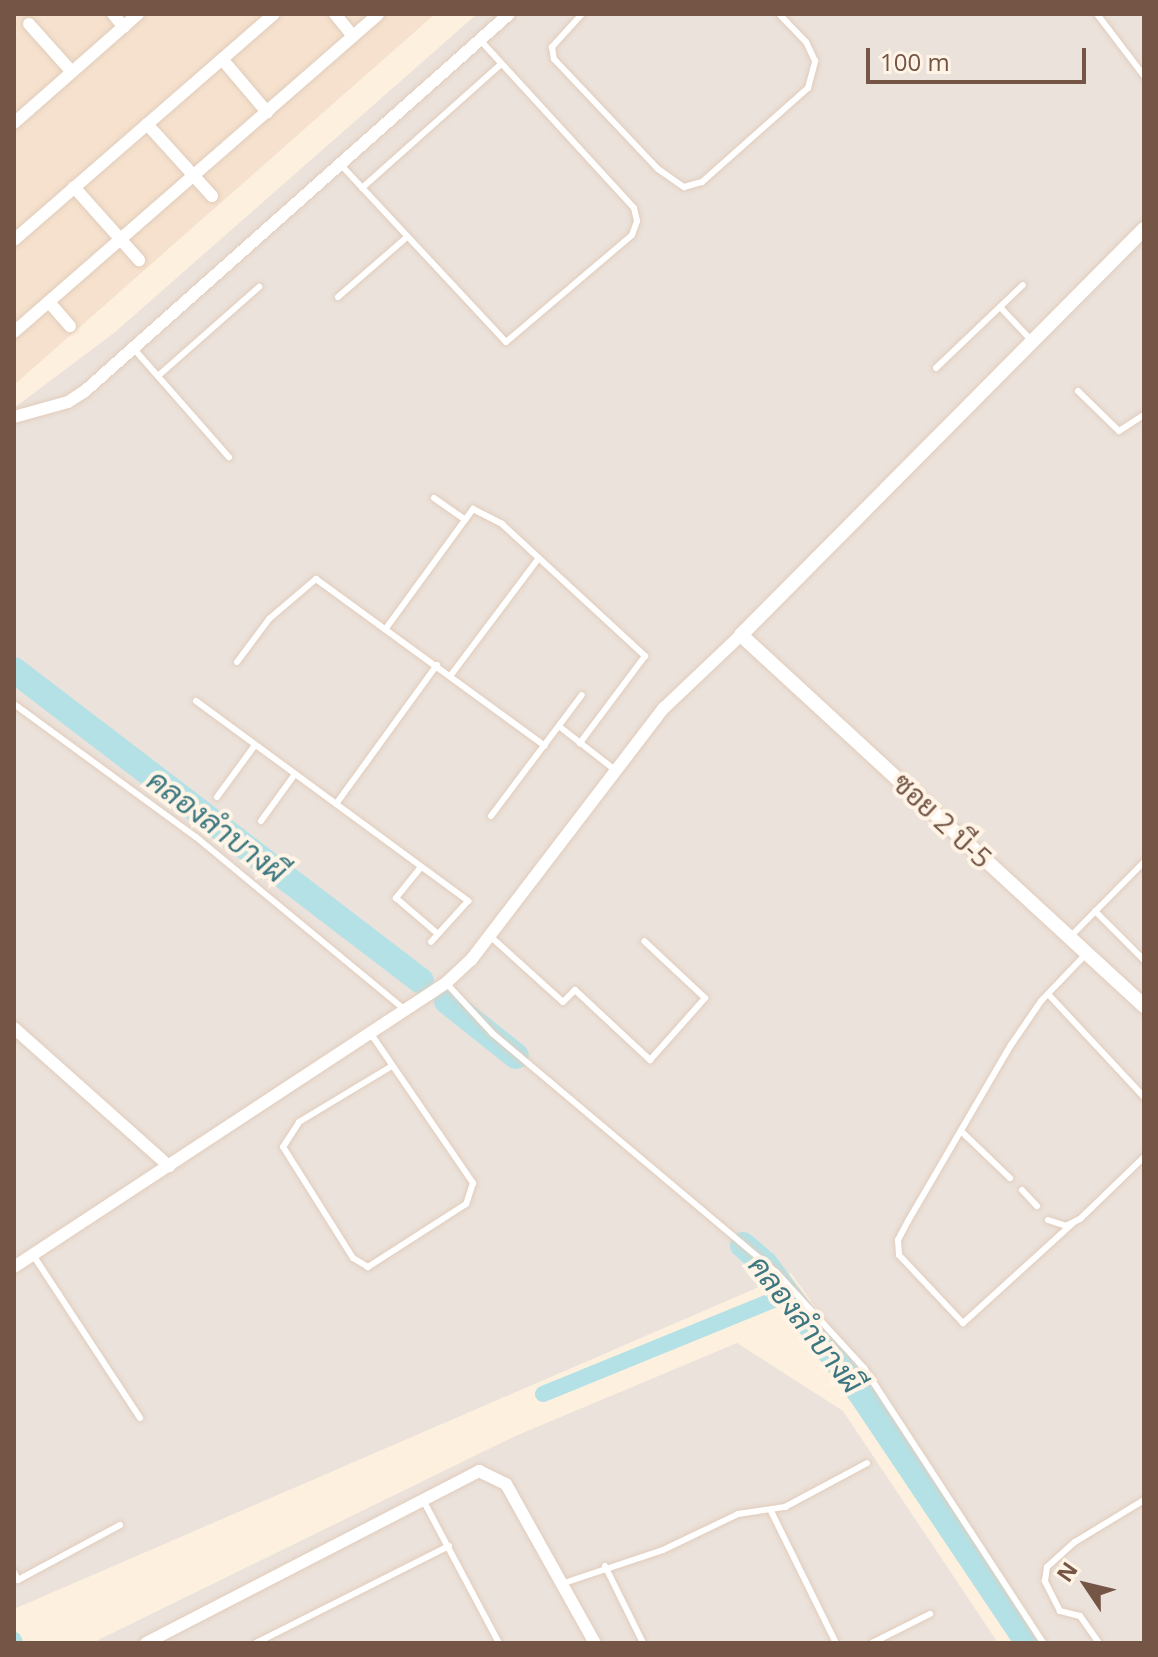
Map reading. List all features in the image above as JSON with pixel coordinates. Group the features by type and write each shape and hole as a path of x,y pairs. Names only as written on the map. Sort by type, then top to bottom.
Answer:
{"street":[{"path":"113,14 124,27"},
{"path":"16,118 138,14"},
{"path":"14,240 274,14"},
{"path":"335,14 353,36"},
{"path":"14,332 378,14"},
{"path":"14,417 68,402 134,348 509,14"},
{"path":"29,24 72,72"},
{"path":"222,59 267,112"},
{"path":"147,124 212,196"},
{"path":"74,187 139,260"},
{"path":"14,1267 446,983 490,936 664,708 741,635 1144,229"},
{"path":"49,302 70,326"},
{"name":"ซอย 2 บี-5","path":"741,635 1144,1006"},
{"path":"14,1028 169,1166"},
{"path":"146,1643 479,1471 493,1474 506,1484 595,1643"}],"lane":[{"path":"582,14 552,47 554,59 658,169 684,187 702,182 808,88 815,61 806,42 779,14"},
{"path":"1097,14 1144,76"},
{"path":"340,165 506,342 632,235 637,221 634,208 480,40"},
{"path":"362,188 501,64"},
{"path":"338,297 407,237"},
{"path":"936,368 1023,285"},
{"path":"158,376 259,287"},
{"path":"1000,307 1032,341"},
{"path":"134,348 229,457"},
{"path":"1078,391 1119,431 1144,415"},
{"path":"434,498 465,520"},
{"path":"387,627 473,509 502,524 645,656 580,743"},
{"path":"451,675 539,558"},
{"path":"237,662 269,619 316,579 387,627 545,746"},
{"path":"336,804 437,665"},
{"path":"491,816 582,695"},
{"path":"196,701 468,901 431,942"},
{"path":"14,704 185,828 406,1011"},
{"path":"560,727 615,770"},
{"path":"217,797 255,745"},
{"path":"261,821 295,774"},
{"path":"1070,937 1144,862"},
{"path":"421,867 396,898 438,934"},
{"path":"1095,911 1144,960"},
{"path":"490,936 563,1002 575,990 650,1060 705,998 644,941"},
{"path":"1087,953 1048,994 961,1131 898,1240 905,1265 963,1323 1144,1157"},
{"path":"446,983 492,1033 776,1272 864,1368 1043,1643"},
{"path":"1048,994 1144,1097"},
{"path":"371,1034 473,1183 472,1196 368,1267 353,1258 283,1147 299,1122 392,1066"},
{"path":"961,1131 1010,1178"},
{"path":"1022,1190 1037,1206"},
{"path":"1048,1220 1058,1226 1073,1223"},
{"path":"33,1255 140,1418"},
{"path":"564,1583 605,1566 663,1550 738,1514 771,1511 867,1463"},
{"path":"423,1500 499,1643"},
{"path":"1099,1643 1080,1616 1060,1611 1045,1581 1047,1567 1075,1542 1144,1500"},
{"path":"771,1511 836,1643"},
{"path":"14,1572 18,1580 120,1525"},
{"path":"256,1643 449,1546"},
{"path":"605,1566 643,1643"},
{"path":"872,1643 930,1614"}],"shaded area":[{"path":"14,14 435,14 14,385"},
{"path":"477,14 1144,14 1144,1643 1048,1643 920,1450 791,1273 14,1609 14,408 114,333"},
{"path":"737,1343 843,1411 998,1643 92,1643 513,1437"}],"waterway":[{"name":"คลองลำบางผี","path":"14,670 421,981"},
{"name":"คลองลำบางผี","path":"447,1001 516,1056"},
{"name":"คลองลำบางผี","path":"743,1245 765,1264 864,1398 1028,1643"},
{"path":"543,1394 783,1296"}]}
